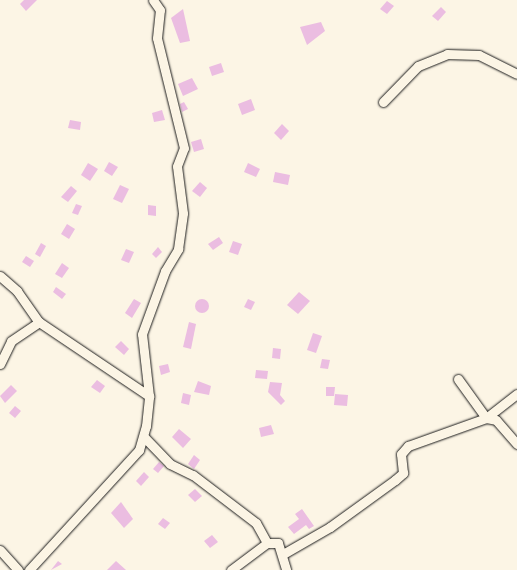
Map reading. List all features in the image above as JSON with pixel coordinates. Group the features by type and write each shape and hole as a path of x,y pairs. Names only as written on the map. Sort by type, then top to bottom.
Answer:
{"street":[{"path":"29,570 139,450 144,437 149,396 142,334 165,271 178,249 183,213 177,166 184,148 157,38 160,10 153,0"},
{"path":"383,102 418,66 447,54 479,55 517,74"},
{"path":"0,276 17,291 39,322 149,396"},
{"path":"0,364 11,341 39,322"},
{"path":"458,379 486,418 496,420 517,444"},
{"path":"283,554 330,527 395,480 403,473 400,454 408,446 486,418 517,394"},
{"path":"144,437 170,464 193,475 256,523 266,543"},
{"path":"230,570 266,543 278,543 283,554 286,570"},
{"path":"0,550 18,570"}],"building":[{"path":"24,0 37,0 26,11 20,4"},
{"path":"387,1 394,6 387,14 380,9"},
{"path":"441,7 446,12 438,21 432,16"},
{"path":"183,9 190,41 180,43 171,18"},
{"path":"321,22 325,31 307,45 300,27"},
{"path":"221,63 224,72 212,76 209,67"},
{"path":"192,78 198,89 183,96 178,84"},
{"path":"251,99 255,110 242,115 238,104"},
{"path":"184,102 188,109 182,112 180,104"},
{"path":"162,110 165,120 154,122 152,113"},
{"path":"70,120 81,122 80,130 68,128"},
{"path":"282,124 289,131 281,140 274,133"},
{"path":"201,139 204,149 194,152 191,142"},
{"path":"109,162 118,167 112,176 104,171"},
{"path":"88,163 98,169 90,181 81,175"},
{"path":"248,163 260,169 256,177 244,172"},
{"path":"275,172 290,175 288,185 273,182"},
{"path":"200,182 207,188 200,197 192,191"},
{"path":"120,185 129,189 122,203 113,199"},
{"path":"71,186 77,191 68,202 61,197"},
{"path":"76,204 82,206 78,215 72,213"},
{"path":"148,205 156,206 156,216 148,215"},
{"path":"67,224 75,229 69,239 61,234"},
{"path":"219,237 223,243 213,250 208,244"},
{"path":"233,241 242,244 238,255 229,252"},
{"path":"41,243 46,246 40,257 35,254"},
{"path":"158,247 162,252 156,258 152,254"},
{"path":"126,249 134,252 129,263 121,260"},
{"path":"26,256 34,261 30,267 22,262"},
{"path":"62,263 69,268 62,278 55,274"},
{"path":"56,287 66,294 62,299 53,292"},
{"path":"299,292 310,301 298,314 287,305"},
{"path":"134,299 141,303 132,318 125,313"},
{"path":"199,299 205,299 209,306 205,313 199,313 195,309 195,303"},
{"path":"248,299 255,302 251,310 244,307"},
{"path":"189,322 196,324 191,349 183,347"},
{"path":"313,333 322,336 316,353 307,350"},
{"path":"121,341 129,349 124,355 115,347"},
{"path":"273,348 281,349 280,359 272,358"},
{"path":"322,359 330,360 328,369 320,368"},
{"path":"168,364 170,372 161,375 159,366"},
{"path":"256,370 268,371 267,379 255,378"},
{"path":"97,380 105,386 100,393 91,387"},
{"path":"198,381 211,386 209,395 194,392"},
{"path":"270,382 282,383 280,395 285,401 281,405 268,392"},
{"path":"11,385 17,391 5,403 0,396"},
{"path":"326,387 335,387 334,396 326,396"},
{"path":"183,393 191,395 189,405 181,403"},
{"path":"335,394 348,395 347,406 334,405"},
{"path":"15,406 21,411 15,418 9,413"},
{"path":"271,425 274,434 261,437 259,428"},
{"path":"179,429 191,439 183,448 172,437"},
{"path":"194,455 200,460 194,469 188,464"},
{"path":"159,462 164,466 158,473 153,469"},
{"path":"144,472 149,477 141,486 136,481"},
{"path":"195,489 202,496 195,502 188,495"},
{"path":"121,502 133,519 124,528 111,513"},
{"path":"302,509 314,526 309,529 306,525 294,534 288,527 299,519 295,514"},
{"path":"163,518 170,523 165,529 158,524"},
{"path":"212,535 218,542 210,548 204,541"},
{"path":"58,561 62,564 51,570"},
{"path":"116,561 126,570 107,570"}]}
